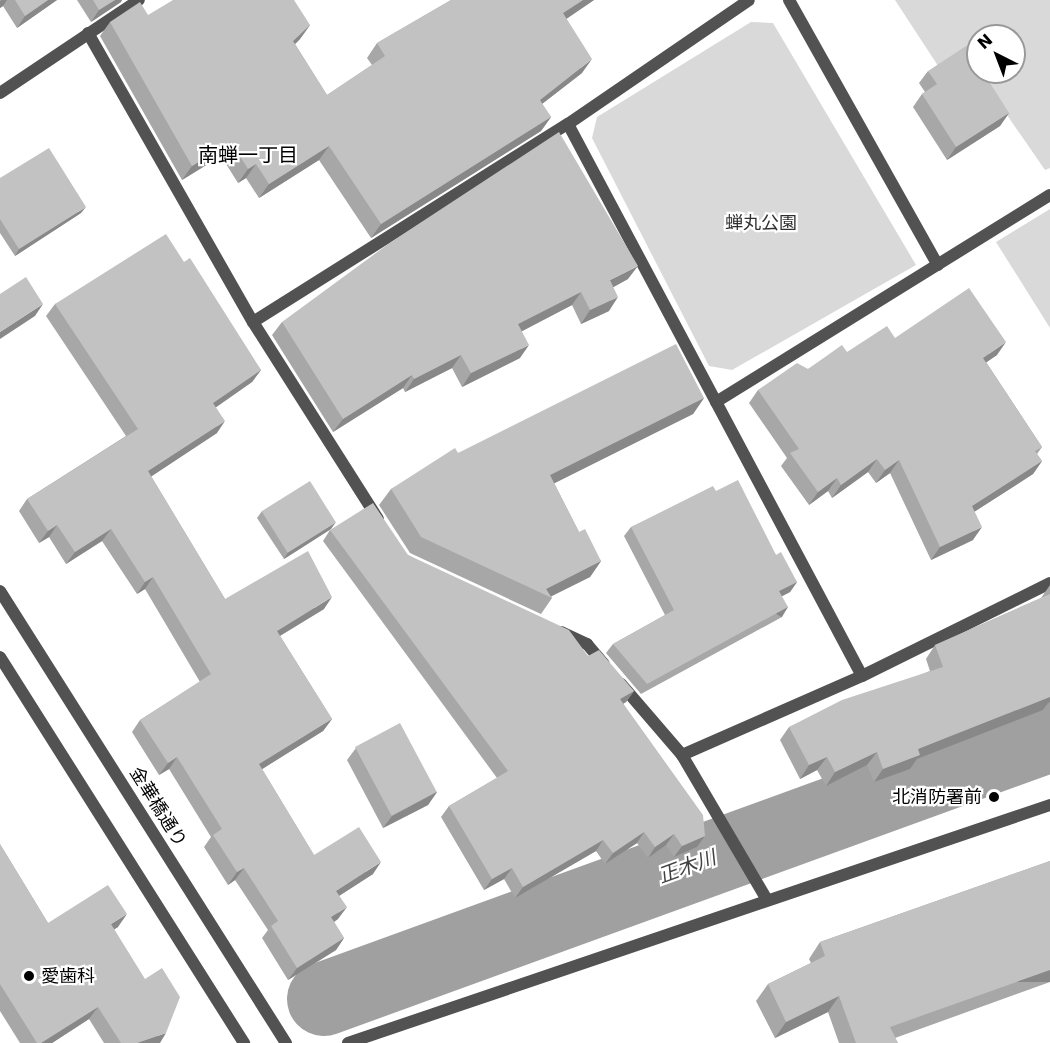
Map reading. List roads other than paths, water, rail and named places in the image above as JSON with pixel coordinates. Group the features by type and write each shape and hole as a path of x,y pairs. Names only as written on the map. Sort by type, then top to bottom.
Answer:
{"street":[{"path":"0,93 139,0"},
{"path":"253,322 568,124 749,0"},
{"path":"789,0 938,265"},
{"path":"88,33 253,322 385,530"},
{"path":"568,124 862,675"},
{"path":"716,402 1050,195"},
{"path":"682,755 862,675 1050,583"},
{"name":"金華橋通り","path":"0,591 286,1043"},
{"path":"544,624 587,644 682,755 767,900"},
{"path":"0,657 244,1043"},
{"path":"348,1043 1050,805"}],"waterway":[{"name":"正木川","path":"324,999 1050,735"}],"place":[{"name":"北消防署前","path":"994,797"},
{"name":"愛歯科","path":"29,976"}],"district":[{"name":"南蝉一丁目","path":"248,155"}],"park label":[{"name":"蝉丸公園","path":"761,223"}]}
